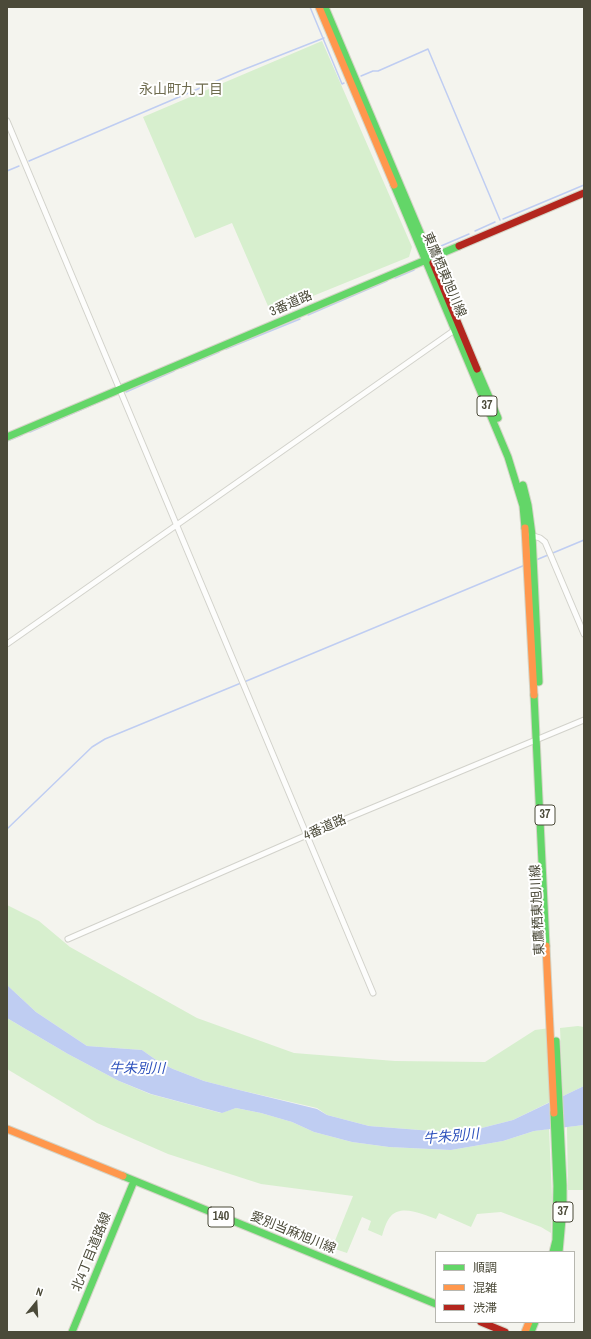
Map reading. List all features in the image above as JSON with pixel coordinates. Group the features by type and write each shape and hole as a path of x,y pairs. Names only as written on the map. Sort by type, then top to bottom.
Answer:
{"main road":[{"name":"東鷹栖東旭川線","path":"319,7 428,259"},
{"name":"東鷹栖東旭川線","path":"325,7 457,328 508,457 529,535 553,1064 560,1173 564,1204 559,1251"},
{"name":"3番道路","path":"7,437 584,193"},
{"name":"愛別当麻旭川線","path":"7,1129 435,1304"},
{"name":"東鷹栖東旭川線","path":"553,1251 556,1240 560,1173"},
{"name":"北4丁目道路線","path":"72,1332 134,1181"},
{"path":"483,1323 505,1332"}],"street":[{"path":"7,121 373,993"},
{"path":"7,644 457,328"},
{"path":"529,535 546,542 584,634"},
{"name":"4番道路","path":"68,939 307,836 584,720"}],"green space":[{"path":"322,41 412,247 409,257 271,313 232,223 195,238 143,117"},
{"path":"7,905 39,921 70,947 197,1018 294,1053 395,1061 485,1062 535,1030 550,1028 552,1101 513,1120 470,1131 432,1131 369,1126 327,1115 317,1108 204,1081 159,1062 142,1050 87,1046 36,1012 7,985"},
{"path":"7,1018 68,1054 119,1081 150,1094 221,1113 236,1108 261,1113 292,1122 314,1132 352,1142 389,1147 451,1150 503,1141 534,1131 549,1129 552,1197 551,1233 541,1227 501,1212 477,1214 471,1227 439,1213 436,1219 419,1213 401,1211 389,1218 382,1236 368,1230 371,1221 362,1217 347,1253 332,1248 353,1196 261,1184 168,1154 97,1123 7,1069"},
{"path":"578,1026 584,1027 584,1086 563,1096 560,1028"},
{"path":"584,1125 584,1190 568,1190 567,1127"}],"water":[{"name":"牛朱別川","path":"7,985 36,1012 87,1046 142,1050 159,1062 173,1069 204,1081 317,1109 327,1115 369,1126 432,1131 470,1131 513,1120 584,1086 584,1125 534,1131 503,1141 451,1150 389,1147 352,1142 314,1132 292,1122 261,1113 236,1108 222,1113 151,1094 119,1081 68,1054 7,1018"}],"waterway":[{"path":"310,7 342,84 344,83"},
{"path":"29,161 240,71 324,38"},
{"path":"361,76 373,71 378,71 428,49 500,220"},
{"path":"7,171 19,166"},
{"path":"503,219 584,185"},
{"path":"475,231 495,222"},
{"path":"441,246 469,234"},
{"path":"395,278 414,270"},
{"path":"308,315 387,281"},
{"path":"226,349 300,319"},
{"path":"181,368 219,352"},
{"path":"126,392 174,371"},
{"path":"30,432 115,395"},
{"path":"7,441 22,435"},
{"path":"536,560 584,540"},
{"path":"244,682 525,565"},
{"path":"7,829 92,747 105,739 241,683"}],"traffic: fast":[{"path":"325,7 433,263"},
{"path":"394,185 508,457 523,506 525,528"},
{"path":"7,437 459,246"},
{"path":"477,369 498,418"},
{"path":"523,485 528,505 532,535 539,682"},
{"path":"534,695 546,946"},
{"path":"556,1041 563,1185 563,1208 559,1251"},
{"path":"553,1251 556,1240 557,1186 554,1113"},
{"path":"123,1176 435,1304"},
{"path":"72,1332 134,1181"},
{"path":"531,1332 535,1323"}],"traffic: slow":[{"path":"319,7 394,185"},
{"path":"525,528 534,695"},
{"path":"546,946 554,1113"},
{"path":"7,1129 123,1176"},
{"path":"525,1332 529,1323"}],"traffic: jam":[{"path":"459,246 584,193"},
{"path":"433,263 477,369"},
{"path":"483,1323 505,1332"}],"district":[{"name":"永山町九丁目","path":"181,90"}]}
